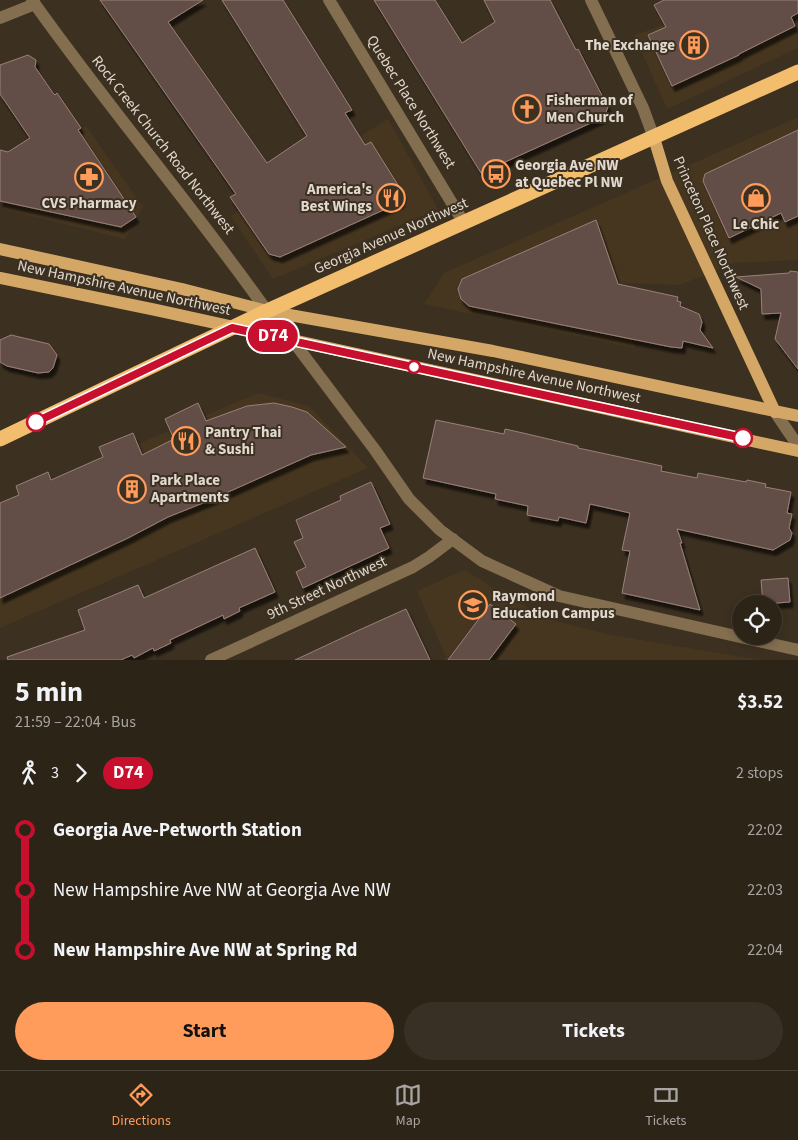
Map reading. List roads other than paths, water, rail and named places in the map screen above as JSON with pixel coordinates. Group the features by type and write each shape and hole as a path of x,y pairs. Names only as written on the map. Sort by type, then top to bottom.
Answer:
{"highway":[{"name":"Georgia Avenue Northwest","path":"0,439 267,311 798,72"}],"main road":[{"name":"Princeton Place Northwest","path":"654,138 667,181 775,412"},
{"name":"New Hampshire Avenue Northwest","path":"0,249 182,289 267,311 493,351 798,416"},
{"name":"New Hampshire Avenue Northwest","path":"0,278 798,451"}],"street":[{"name":"Quebec Place Northwest","path":"329,0 464,223"},
{"name":"Princeton Place Northwest","path":"592,0 643,108 654,138"},
{"path":"0,18 34,2"},
{"name":"Rock Creek Church Road Northwest","path":"34,2 87,76 228,255 267,311"},
{"path":"293,340 409,499 440,530 482,561 552,594 798,650"},
{"name":"Princeton Place Northwest","path":"775,412 798,446"},
{"name":"9th Street Northwest","path":"211,660 412,567 453,539"}],"place":[{"name":"The Exchange","path":"694,45"},
{"name":"Fisherman of Men Church","path":"527,109"},
{"name":"Georgia Ave NW at Quebec Pl NW","path":"496,174"},
{"name":"CVS Pharmacy","path":"89,177"},
{"name":"America's Best Wings","path":"391,198"},
{"name":"Le Chic","path":"756,198"},
{"name":"Pantry Thai & Sushi","path":"186,441"},
{"name":"Park Place Apartments","path":"132,489"},
{"name":"Raymond Education Campus","path":"473,605"}]}
